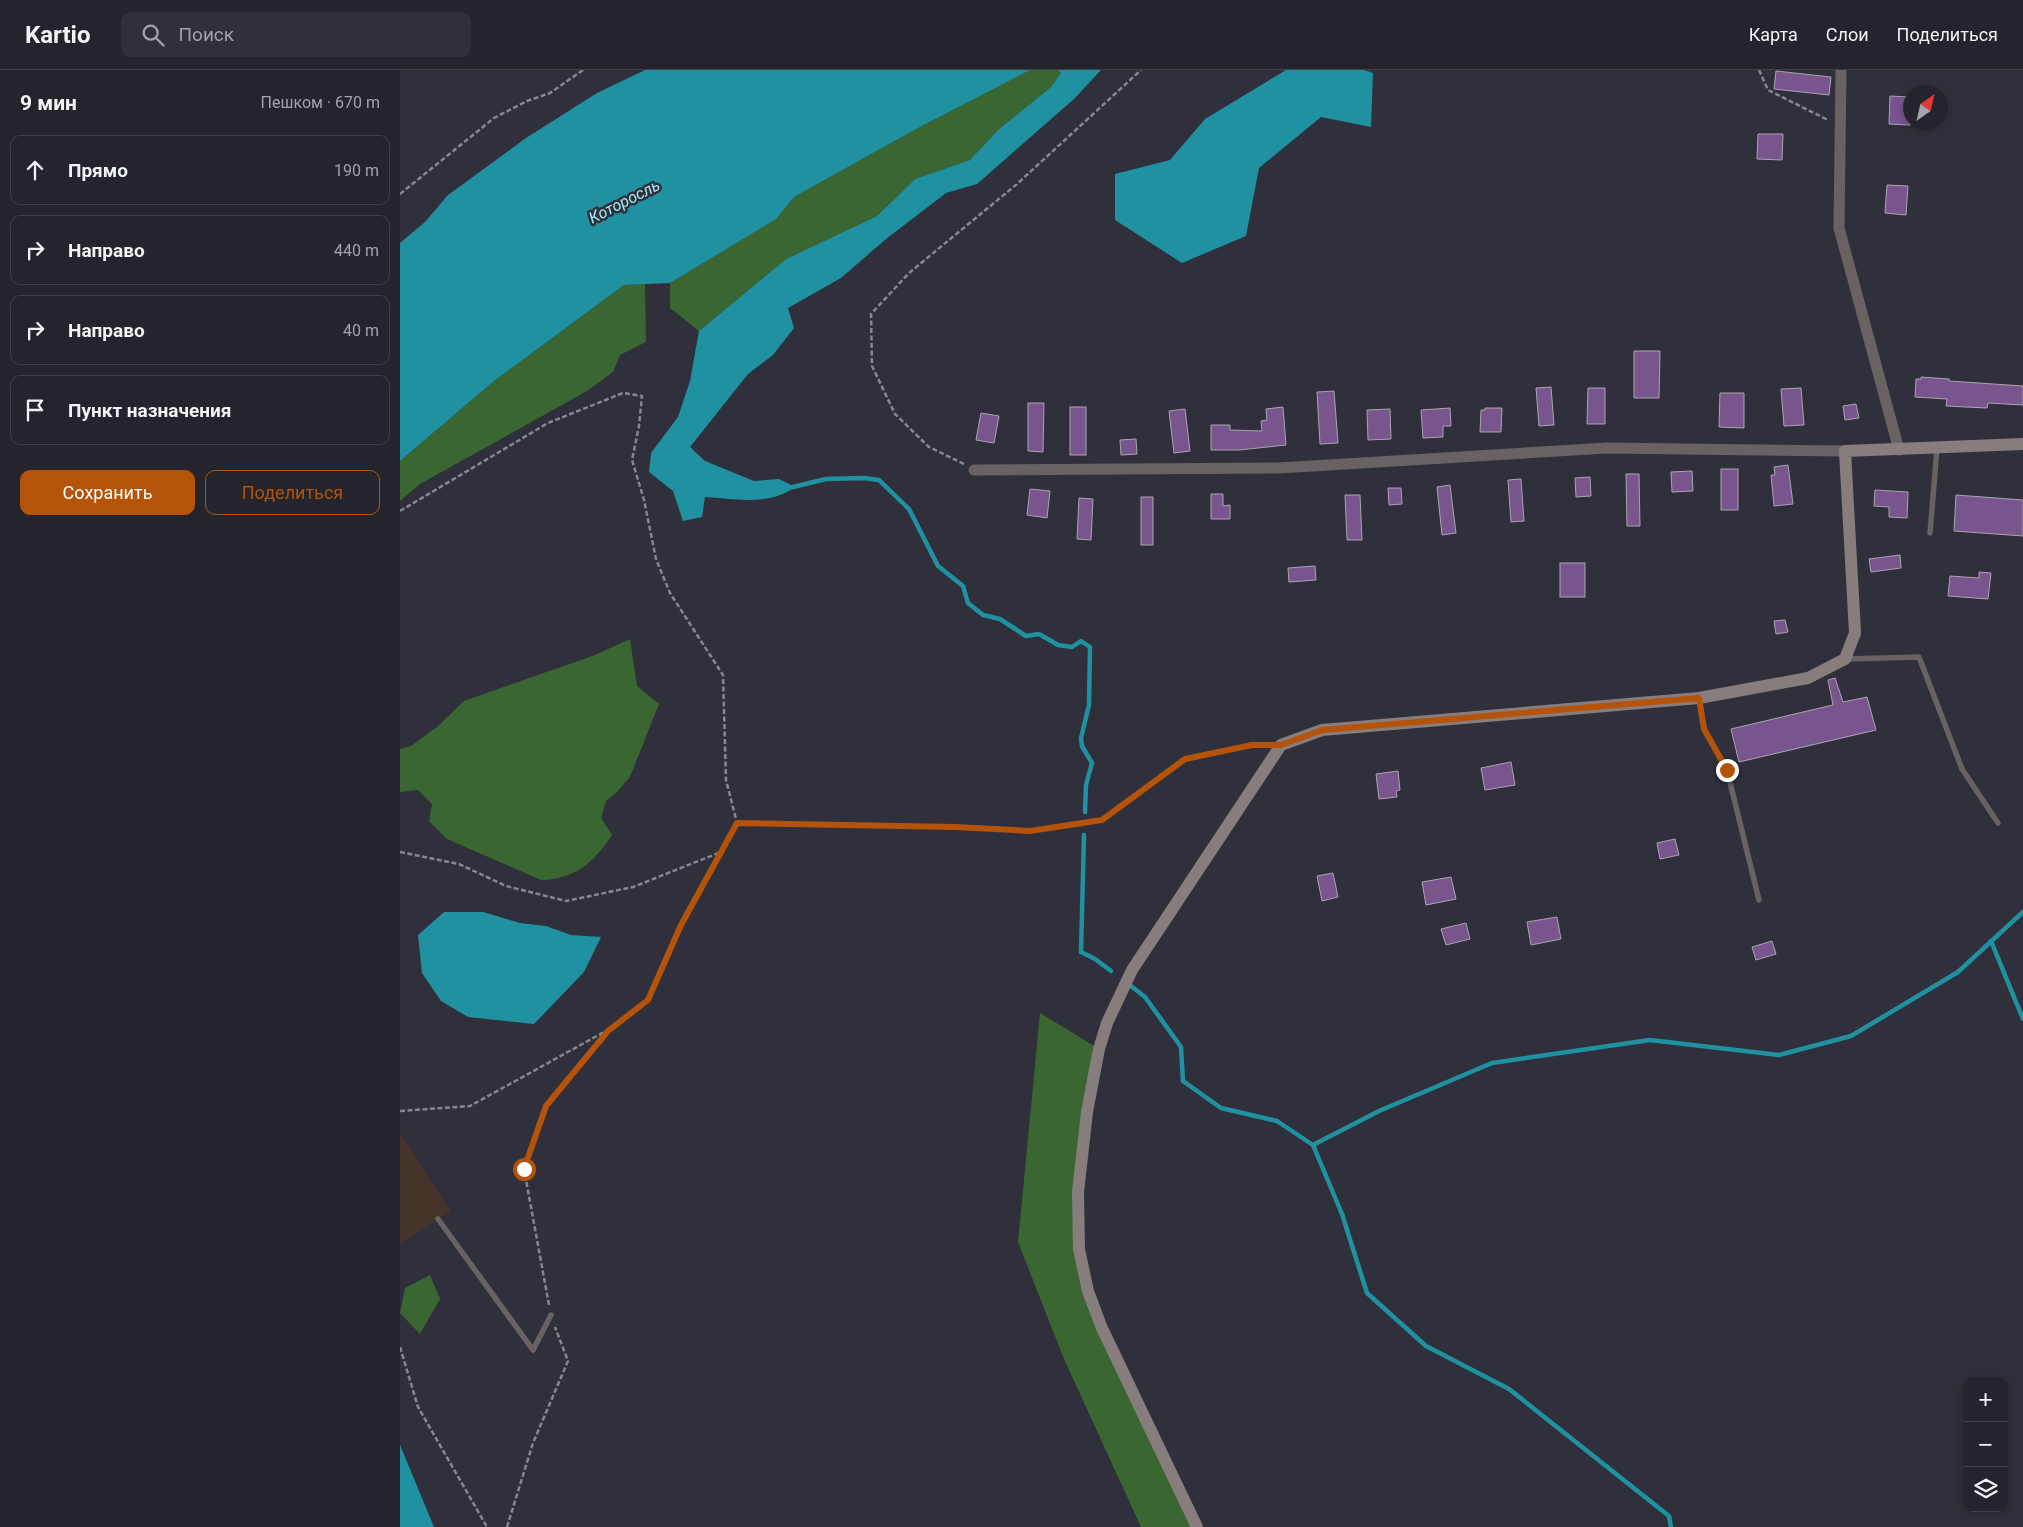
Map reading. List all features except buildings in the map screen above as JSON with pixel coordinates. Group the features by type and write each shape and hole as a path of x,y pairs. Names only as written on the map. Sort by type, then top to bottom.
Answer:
{"street":[{"path":"1841,70 1839,228 1899,450"},
{"path":"974,470 1279,468 1607,448 1845,451 2023,444"},
{"path":"1197,1527 1101,1326 1088,1291 1079,1249 1078,1192 1087,1112 1099,1049 1107,1023 1119,996 1138,962 1281,745 1322,730 1699,698 1808,678 1845,659 1855,633 1845,451"}],"lane":[{"path":"1930,534 1937,448"},
{"path":"1845,659 1919,658 1962,769 1998,824"},
{"path":"1699,698 1704,729 1727,770 1759,900"},
{"path":"438,1219 533,1350 551,1315"}],"path":[{"path":"400,194 494,118 527,101 550,93 583,70"},
{"path":"974,470 929,447 895,414 872,366 871,314 909,273 1017,184 1141,70"},
{"path":"1759,70 1768,90 1840,126"},
{"path":"400,510 548,423 623,393 642,396 639,426 632,460 644,500 656,559 670,592 723,675 726,780 737,823 681,925 648,1000 608,1031 470,1106 400,1111"},
{"path":"737,823 1039,830 1102,820 1185,759 1252,745 1281,745"},
{"path":"400,852 459,864 506,886 566,901 633,887 722,851"},
{"path":"507,1527 533,1444 568,1361 551,1315 524,1169 546,1106 608,1031"},
{"path":"400,1347 418,1407 486,1527"}],"shaded area":[{"path":"400,1133 451,1211 400,1244"}],"green space":[{"path":"1029,70 1058,70 1061,73 1051,87 999,129 970,160 915,179 877,216 786,259 699,331 670,308 670,283 775,219 794,197 918,128"},
{"path":"645,284 646,342 620,355 613,372 587,391 420,484 400,501 400,461 494,381 624,285"},
{"path":"630,639 637,686 659,704 630,777 606,801 601,818 612,835 591,861 583,867 564,876 541,880 447,839 429,821 432,804 418,790 400,792 400,749 411,746 437,727 464,701 595,655"},
{"path":"1040,1013 1099,1049 1078,1192 1088,1291 1197,1527 1141,1527 1064,1359 1018,1242"},
{"path":"430,1275 440,1299 420,1334 400,1313 405,1288"}],"water":[{"name":"Которосль","path":"645,70 1030,70 918,128 794,197 776,219 670,283 624,285 494,381 400,461 400,243 425,222 448,195 526,138 597,93"},
{"path":"1058,70 1101,70 1074,99 977,184 946,193 886,239 841,278 788,308 794,328 773,355 748,374 690,447 705,461 754,481 779,479 795,487 785,493 763,499 740,500 705,497 702,517 683,521 673,491 649,472 651,453 678,417 690,381 699,331 786,259 877,216 915,179 970,160 999,129 1051,87 1061,73"},
{"path":"1286,70 1364,70 1373,73 1371,127 1321,117 1259,168 1246,236 1182,263 1115,220 1115,174 1170,160 1205,119"},
{"path":"444,912 483,912 520,923 546,926 571,935 601,937 584,972 534,1024 468,1017 441,1001 422,973 418,935"},
{"path":"400,1445 434,1527 400,1527"}],"waterway":[{"path":"789,488 826,479 864,478 879,480 909,509 938,566 963,586 968,603 983,615 1000,619 1026,636 1039,634 1058,645 1072,647 1081,641 1090,647 1089,705 1081,738 1082,746 1092,763 1086,785 1085,812"},
{"path":"1084,835 1081,952 1095,959 1111,971"},
{"path":"1313,1145 1379,1111 1492,1063 1650,1040 1779,1055 1851,1036 1958,972 2023,912"},
{"path":"1991,941 2023,1019"},
{"path":"1131,986 1145,997 1181,1047 1183,1081 1221,1108 1277,1121 1313,1145 1342,1214 1367,1293 1426,1346 1509,1389 1669,1516 1671,1527"}],"route":[{"path":"524,1169 546,1106 608,1031 648,1000 681,925 737,823 955,827 1030,831 1102,820 1185,759 1252,745 1281,745 1322,730 1699,698 1704,729 1727,770"}]}
